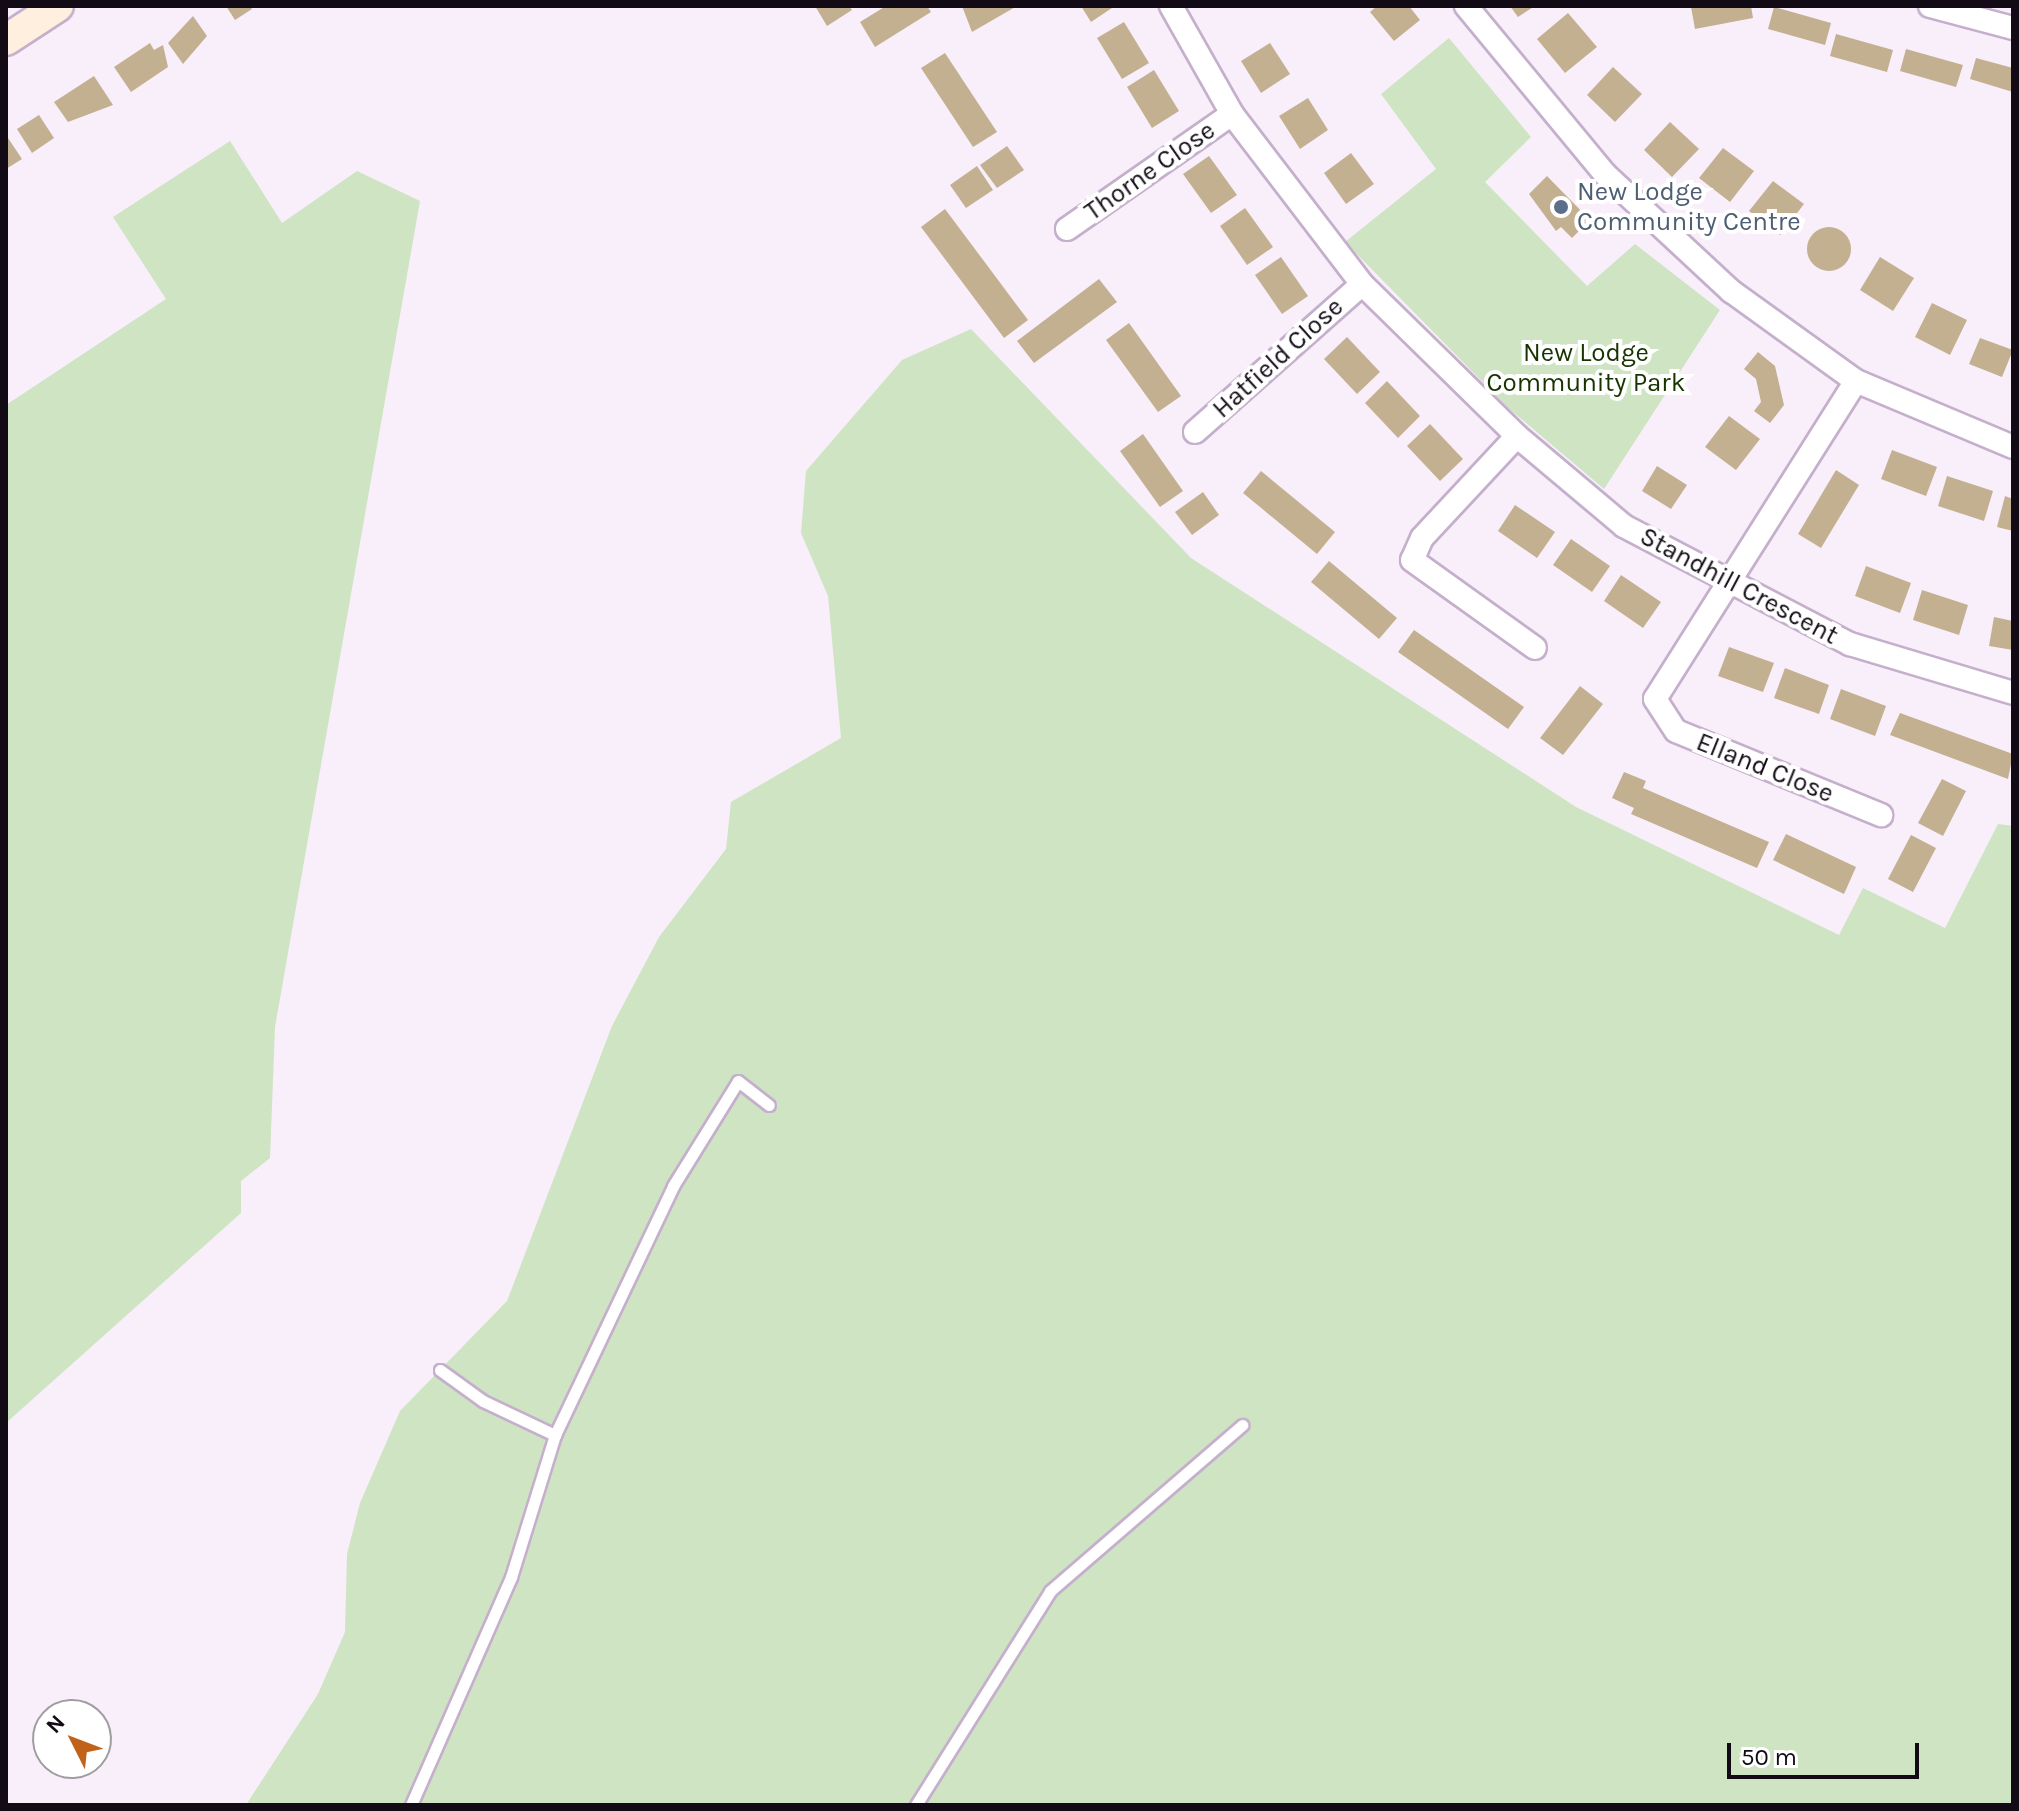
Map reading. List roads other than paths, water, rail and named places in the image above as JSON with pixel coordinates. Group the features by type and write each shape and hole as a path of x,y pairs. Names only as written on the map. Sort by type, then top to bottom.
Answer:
{"main road":[{"path":"6,40 58,6"}],"street":[{"name":"Standhill Crescent","path":"1171,6 1232,114 1362,284 1517,436 1624,526 1726,585 1850,644 2013,693"},
{"path":"1466,6 1606,175 1731,291 1856,381 2013,447"},
{"path":"1930,6 2013,28"},
{"name":"Thorne Close","path":"1067,229 1232,114"},
{"name":"Hatfield Close","path":"1195,432 1362,284"},
{"path":"1726,585 1856,381"},
{"path":"1517,436 1422,538 1412,560 1535,648"},
{"name":"Elland Close","path":"1726,585 1655,699 1676,731 1881,815"}],"lane":[{"path":"411,1805 511,1577 555,1435 673,1186 738,1081 769,1105"},
{"path":"440,1370 483,1401 555,1435"},
{"path":"916,1805 1050,1591 1242,1425"}],"place":[{"name":"New Lodge Community Centre","path":"1561,207"}],"park label":[{"name":"New Lodge Community Park","path":"1586,368"}]}
